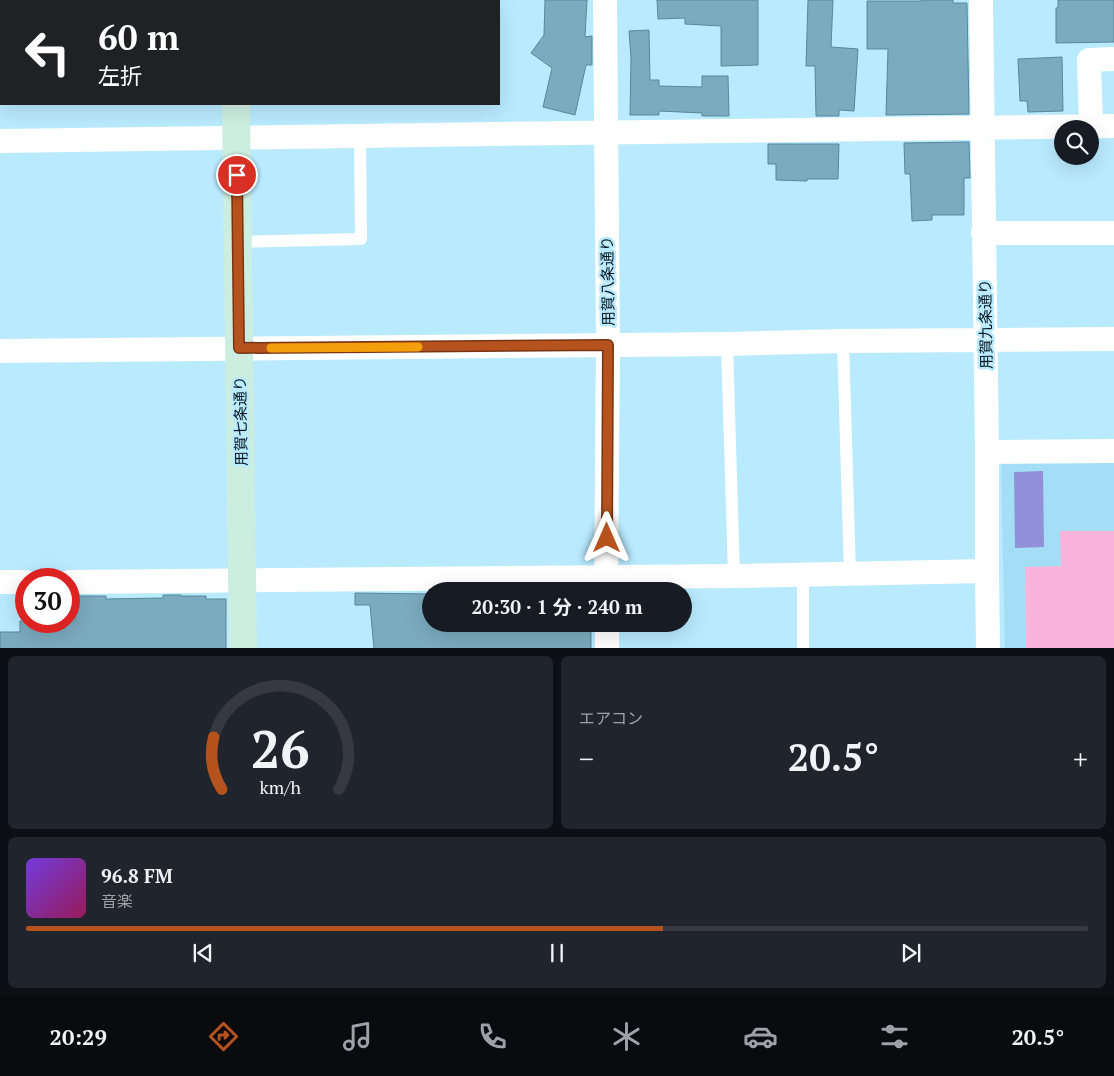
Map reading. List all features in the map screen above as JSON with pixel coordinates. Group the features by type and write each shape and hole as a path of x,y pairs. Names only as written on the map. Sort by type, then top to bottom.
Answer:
{"street":[{"name":"用賀八条通り","path":"605,0 608,345 606,582"},
{"name":"用賀九条通り","path":"981,0 988,648"},
{"path":"1091,120 1089,60 1114,59"},
{"name":"用賀七条通り","path":"236,105 243,648"},
{"path":"1099,127 1114,126"},
{"path":"0,141 1054,127"},
{"path":"983,233 1114,233"},
{"path":"0,351 1114,339"},
{"path":"987,452 1114,451"},
{"path":"638,582 734,576 987,571"},
{"path":"80,582 242,580 424,582"},
{"path":"0,582 15,582"},
{"path":"607,632 607,648"}],"lane":[{"path":"238,242 361,240 360,136"},
{"path":"843,341 850,574"},
{"path":"727,344 734,576"},
{"path":"803,574 803,648"}],"shaded area":[{"path":"1114,459 1114,648 1005,648 1001,466 1006,460"},
{"path":"1043,471 1044,547 1015,548 1014,472"},
{"path":"1060,531 1114,531 1114,648 1026,648 1025,567 1061,566"}],"building":[{"path":"545,0 587,0 585,37 592,36 592,65 586,65 575,115 543,107 552,68 531,53 544,35"},
{"path":"657,0 758,0 758,65 721,66 721,26 685,24 685,18 658,19"},
{"path":"808,0 833,0 831,47 858,49 854,111 839,110 839,116 816,116 815,66 806,66"},
{"path":"953,0 953,3 967,3 969,114 886,115 888,49 867,49 867,1"},
{"path":"1058,0 1114,0 1114,42 1056,43 1056,8 1058,8"},
{"path":"649,30 650,80 659,80 659,86 702,87 702,76 728,76 729,116 702,116 702,113 659,111 659,115 630,115 631,58 629,31"},
{"path":"1062,57 1063,111 1028,112 1027,101 1020,101 1018,59"},
{"path":"969,142 970,178 964,178 964,215 932,215 932,220 912,221 910,174 905,174 904,143"},
{"path":"768,144 839,144 838,179 776,180 776,164 768,164"},
{"path":"355,593 422,594 422,632 591,632 591,648 374,648 370,605 355,605"},
{"path":"163,595 181,595 206,596 206,599 226,599 226,648 0,648 0,632 80,633 80,596 106,596 106,599 163,598"}],"slow traffic":[{"path":"271,348 418,347"}],"route":[{"path":"237,175 239,348 608,345 607,538"}]}
